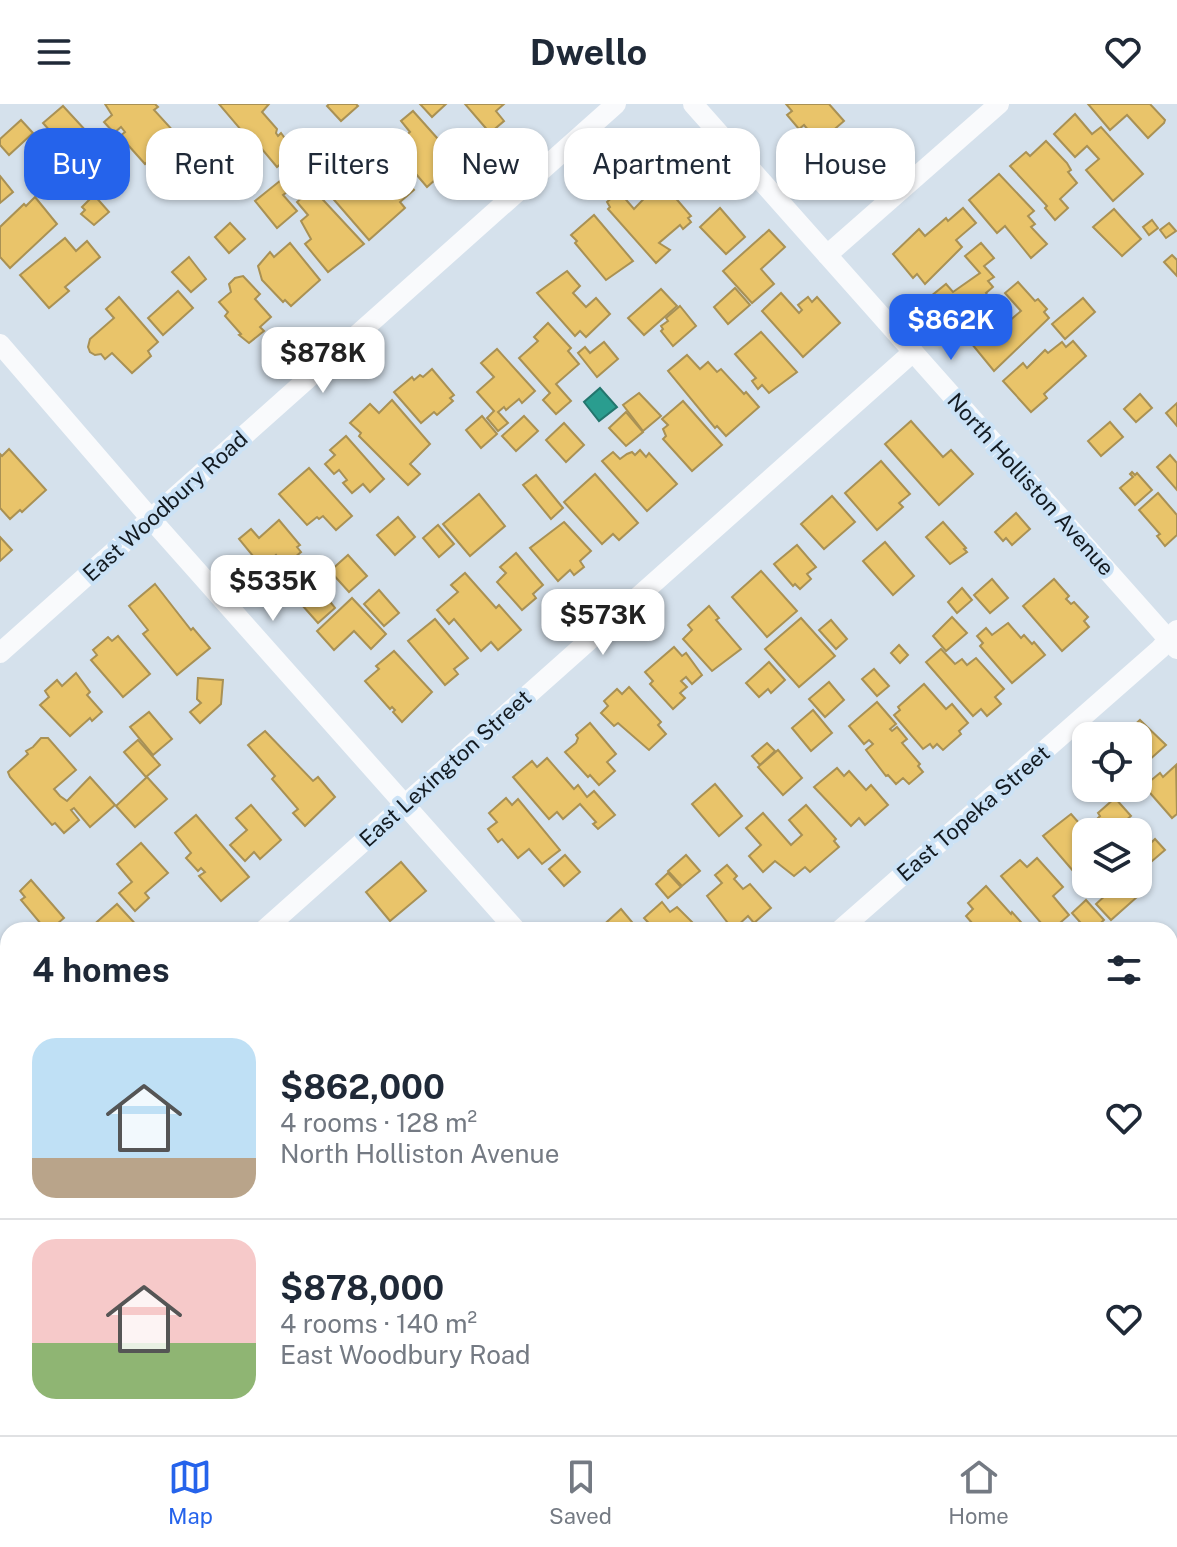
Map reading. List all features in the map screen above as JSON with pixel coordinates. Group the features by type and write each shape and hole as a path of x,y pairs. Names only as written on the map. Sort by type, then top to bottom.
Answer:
{"street":[{"name":"East Woodbury Road","path":"0,653 616,104"},
{"name":"North Holliston Avenue","path":"693,104 1174,640"},
{"path":"827,255 999,104"},
{"path":"0,344 509,922"},
{"name":"East Lexington Street","path":"273,922 913,352"},
{"name":"East Topeka Street","path":"849,922 1174,640"}],"building: Homes":[{"path":"105,104 155,104 158,107 154,110 170,128 146,128 145,164 130,147 130,128 109,128 104,122 112,115"},
{"path":"219,104 269,104 262,112 279,135 279,165 277,167 263,150 263,128 239,128"},
{"path":"420,104 446,104 432,117"},
{"path":"465,104 504,104 496,111 504,121 496,128 486,128"},
{"path":"786,104 829,104 844,121 836,128 806,128 804,125 798,128 787,115 792,111"},
{"path":"1088,104 1150,104 1165,120 1148,138 1127,115 1110,130"},
{"path":"63,106 83,128 47,128 43,123"},
{"path":"327,106 358,106 341,121"},
{"path":"413,111 433,133 433,182 427,187 417,175 417,128 407,128 401,121"},
{"path":"1075,114 1092,134 1101,127 1143,174 1113,201 1086,170 1099,159 1087,146 1075,157 1054,134"},
{"path":"21,120 28,128 24,128 24,141 9,155 0,145 0,139"},
{"path":"1046,141 1067,163 1071,170 1068,172 1077,183 1060,199 1068,208 1055,220 1045,208 1047,206 1010,166 1026,152 1030,156"},
{"path":"999,174 1034,211 1028,216 1035,224 1031,227 1047,244 1031,258 1005,226 997,233 969,200"},
{"path":"0,176 13,192 0,203"},
{"path":"279,182 279,200 287,200 297,211 277,228 255,201 263,200 263,195"},
{"path":"32,200 37,200 57,224 10,268 0,257 0,227 24,204 26,206"},
{"path":"89,200 98,200 109,212 94,225 81,214 85,210 82,207"},
{"path":"323,200 364,244 328,272 305,244 311,239 301,221 308,215 297,202"},
{"path":"334,200 402,200 400,202 405,208 369,240"},
{"path":"626,200 634,209 643,200 677,200 691,216 688,218 691,222 683,229 680,225 659,243 670,250 656,263 608,209 607,202"},
{"path":"720,208 745,237 726,254 700,227"},
{"path":"963,208 976,223 956,240 962,247 925,284 917,274 913,278 893,254 919,229 925,236"},
{"path":"1114,209 1141,239 1122,256 1093,227"},
{"path":"594,215 633,261 606,280 571,235"},
{"path":"1152,220 1158,228 1149,235 1143,227"},
{"path":"230,223 245,239 229,253 215,237"},
{"path":"1169,223 1176,231 1166,238 1160,230"},
{"path":"769,230 785,247 761,269 774,284 752,303 723,271"},
{"path":"65,238 76,251 87,241 100,257 65,287 69,291 49,308 20,275"},
{"path":"290,243 320,280 291,306 262,280 258,266 270,252 274,257"},
{"path":"981,243 994,258 984,266 994,277 988,281 993,287 986,293 990,298 956,327 930,297 946,284 953,292 980,273 965,256"},
{"path":"1172,255 1177,260 1177,276 1164,262"},
{"path":"189,257 206,279 191,292 172,272"},
{"path":"567,271 580,286 573,293 586,307 596,298 610,314 586,337 580,331 575,336 537,293"},
{"path":"243,276 260,294 255,299 271,317 260,327 264,331 249,343 225,316 228,312 219,302 231,292 229,284"},
{"path":"1018,282 1047,309 1044,312 1049,318 994,371 967,338 986,320 989,324 1001,314 1008,322 1021,311 1005,293"},
{"path":"735,288 750,305 728,324 714,307"},
{"path":"661,289 677,306 644,335 628,318"},
{"path":"178,291 193,308 163,335 148,318"},
{"path":"781,293 799,313 802,310 798,305 808,297 812,302 817,297 840,323 803,357 762,311"},
{"path":"119,297 158,342 148,351 151,356 132,373 112,353 105,359 101,354 90,352 88,347 90,339 114,318 106,309"},
{"path":"1083,298 1095,312 1065,339 1052,324"},
{"path":"680,306 696,326 673,346 661,331 661,326"},
{"path":"548,323 571,348 568,351 579,364 556,384 571,401 556,414 543,400 550,393 519,358 538,341 534,337"},
{"path":"761,332 797,372 769,393 762,385 758,389 752,381 756,378 735,354"},
{"path":"1073,341 1086,356 1044,394 1047,398 1031,412 1003,381 1023,363 1027,368 1045,350 1048,353 1062,342 1066,347"},
{"path":"604,342 618,359 597,377 578,353 585,347 590,353"},
{"path":"497,349 535,391 522,403 519,399 506,410 504,407 498,412 508,423 498,431 487,418 494,411 477,392 494,377 481,363"},
{"path":"687,355 700,369 708,362 717,372 721,369 759,407 726,436 717,426 715,428 668,371"},
{"path":"432,369 454,395 450,398 453,401 437,415 434,412 421,423 394,392 412,377 414,380 420,375 423,377"},
{"path":"639,393 661,416 643,431 623,405"},
{"path":"1140,394 1152,408 1136,422 1124,409"},
{"path":"392,400 430,444 410,464 420,474 408,485 350,423 370,404 379,413"},
{"path":"683,401 722,445 692,471 663,439 666,436 663,429 668,425 662,419"},
{"path":"1177,403 1177,426 1166,413"},
{"path":"626,412 643,432 626,446 609,428"},
{"path":"482,416 497,434 481,448 466,430"},
{"path":"524,416 538,431 516,451 502,436"},
{"path":"911,421 943,457 951,450 973,474 939,505 885,444"},
{"path":"1110,422 1123,437 1101,456 1088,441"},
{"path":"564,423 584,445 566,462 546,440"},
{"path":"346,436 384,479 370,492 363,484 352,493 343,483 347,480 339,470 334,474 325,464 335,455 330,450"},
{"path":"9,449 46,490 10,519 0,508 0,454 2,456"},
{"path":"640,450 646,457 649,453 677,484 647,511 602,461 613,452 620,459 632,452 635,455"},
{"path":"1170,455 1177,463 1177,490 1157,467"},
{"path":"881,461 910,494 899,503 903,507 877,530 845,493"},
{"path":"309,468 352,516 336,530 323,516 307,525 279,494"},
{"path":"1132,472 1137,473 1152,490 1135,505 1120,488 1133,477"},
{"path":"595,474 638,523 619,540 613,534 602,544 564,502"},
{"path":"536,475 563,508 551,519 523,485"},
{"path":"1158,493 1177,515 1177,535 1165,546 1157,536 1160,534 1139,510"},
{"path":"479,494 505,526 470,556 443,524"},
{"path":"832,496 855,522 824,549 801,524"},
{"path":"1016,513 1030,529 1012,545 995,532"},
{"path":"398,517 415,537 395,555 377,535"},
{"path":"279,520 300,545 297,547 301,552 288,563 285,559 282,562 276,555 262,567 239,539 251,529 259,538"},
{"path":"564,522 591,551 580,561 584,567 574,575 570,570 558,581 530,548"},
{"path":"943,522 967,552 950,564 926,537"},
{"path":"438,525 454,544 439,557 423,538"},
{"path":"0,537 12,550 0,561"},
{"path":"885,542 914,576 893,595 863,561"},
{"path":"797,545 816,567 807,574 811,579 800,589 795,584 793,586 774,564"},
{"path":"516,553 543,585 533,594 536,598 522,610 497,582 506,573 500,567"},
{"path":"348,555 367,576 349,592 330,571"},
{"path":"761,571 797,611 767,637 732,597"},
{"path":"465,573 496,608 499,605 521,630 498,650 491,642 481,651 454,619 449,624 437,610 458,592 451,585"},
{"path":"992,579 1008,598 990,613 974,595"},
{"path":"1054,579 1069,596 1066,599 1071,604 1074,602 1088,617 1084,621 1089,627 1062,651 1023,606"},
{"path":"155,584 191,630 193,628 210,648 177,675 143,634 148,630 129,606"},
{"path":"962,588 972,600 957,613 948,602"},
{"path":"320,589 335,608 318,623 302,605"},
{"path":"379,590 399,613 384,626 364,604"},
{"path":"352,598 386,634 371,649 354,631 334,650 317,631"},
{"path":"709,606 719,618 716,620 741,649 712,671 683,639 692,630 688,625"},
{"path":"952,617 967,633 946,651 933,636"},
{"path":"801,618 835,656 799,687 765,649"},
{"path":"435,619 468,658 454,669 458,674 445,685 408,641"},
{"path":"831,620 847,639 836,649 819,630"},
{"path":"1008,623 1021,638 1024,635 1032,644 1034,642 1045,655 1012,683 980,646 983,643 977,636 986,628 992,635"},
{"path":"118,636 150,674 123,697 91,660 97,655 93,650 108,637 112,641"},
{"path":"899,645 908,655 900,663 891,653"},
{"path":"674,647 682,656 686,653 702,675 692,684 686,677 681,681 687,687 680,693 685,698 673,709 650,684 653,681 645,672"},
{"path":"941,649 955,664 962,659 967,665 976,658 1004,689 995,697 1001,704 987,716 981,709 973,716 926,662"},
{"path":"394,651 432,692 402,722 393,712 395,710 390,709 365,681 379,669 376,666"},
{"path":"769,662 785,680 771,693 768,689 759,697 746,683"},
{"path":"874,669 889,686 877,696 862,679"},
{"path":"76,673 90,692 87,695 102,712 70,736 40,705 49,697 45,691 57,680 62,686"},
{"path":"198,678 223,680 221,704 200,723 190,712 201,703 197,699"},
{"path":"829,682 844,700 825,717 809,699"},
{"path":"924,684 946,709 952,704 968,723 943,750 937,744 933,748 930,744 923,749 894,715 900,710 898,707"},
{"path":"629,687 661,722 658,725 666,734 649,750 618,723 614,726 601,713 608,706 604,701 617,689 622,694"},
{"path":"877,702 896,724 890,729 892,731 897,727 907,739 902,743 920,764 918,766 923,772 909,784 903,778 896,784 886,776 866,750 873,744 869,740 864,744 849,726"},
{"path":"813,710 832,733 811,751 792,728"},
{"path":"149,712 172,739 153,755 130,727"},
{"path":"590,723 616,754 607,762 615,771 599,785 565,752 576,743 576,735"},
{"path":"265,731 313,781 318,777 335,797 305,826 293,813 298,809 272,779 275,776 248,745"},
{"path":"1152,732 1166,745 1152,758"},
{"path":"41,738 48,738 76,770 54,789 60,796 67,801 90,777 115,805 90,827 74,808 71,810 79,820 64,833 55,823 52,825 10,777 8,772"},
{"path":"138,740 160,765 146,777 124,752"},
{"path":"767,743 775,751 760,765 752,756"},
{"path":"778,750 802,778 783,795 758,767"},
{"path":"547,758 574,789 578,785 587,797 594,791 615,815 598,829 593,824 596,822 580,804 563,819 557,812 549,819 513,777 532,761 537,767"},
{"path":"1176,765 1177,814 1172,818 1152,795 1152,780 1160,773 1163,777"},
{"path":"837,768 844,776 849,771 866,790 871,785 888,805 865,825 859,818 851,826 814,787"},
{"path":"147,777 167,799 135,827 116,806"},
{"path":"715,784 742,816 719,836 692,804"},
{"path":"506,798 512,805 518,799 560,850 542,864 529,849 518,858 502,839 498,842 488,829 497,822 489,813"},
{"path":"1110,802 1119,802 1131,816 1098,818 1098,813"},
{"path":"251,805 281,840 260,859 254,852 245,861 230,845 247,830 236,818"},
{"path":"806,805 836,839 834,841 839,847 810,872 805,867 794,876 775,861 763,872 749,856 761,845 746,828 763,813 791,845 802,835 789,820"},
{"path":"1071,814 1075,818 1072,818 1072,870 1043,836"},
{"path":"196,815 249,877 221,901 199,876 205,872 201,868 198,871 186,858 191,853 175,833"},
{"path":"1155,839 1165,850 1152,861 1152,842"},
{"path":"141,843 168,873 145,893 149,898 135,911 119,893 132,882 117,864"},
{"path":"565,855 580,872 564,886 549,869"},
{"path":"686,855 700,871 682,886 668,871"},
{"path":"1037,858 1063,887 1053,896 1069,915 1061,922 1040,922 1001,876 1020,860 1027,867"},
{"path":"401,862 426,891 390,921 366,892"},
{"path":"727,865 743,889 750,884 771,908 755,922 748,916 742,922 727,922 707,896 722,883 715,875"},
{"path":"668,873 681,887 668,898 656,884"},
{"path":"31,880 64,918 59,922 39,922 21,900 25,897 20,891"},
{"path":"986,886 1021,922 971,922 966,916 973,909 968,903"},
{"path":"1103,898 1136,898 1111,920 1096,904"},
{"path":"1086,900 1104,920 1080,922 1072,913"},
{"path":"662,902 670,912 677,907 692,922 648,922 644,918"},
{"path":"117,904 134,922 97,922"},
{"path":"621,909 632,922 607,922"}],"building: Schools":[{"path":"600,388 617,407 599,421 584,402"}]}
